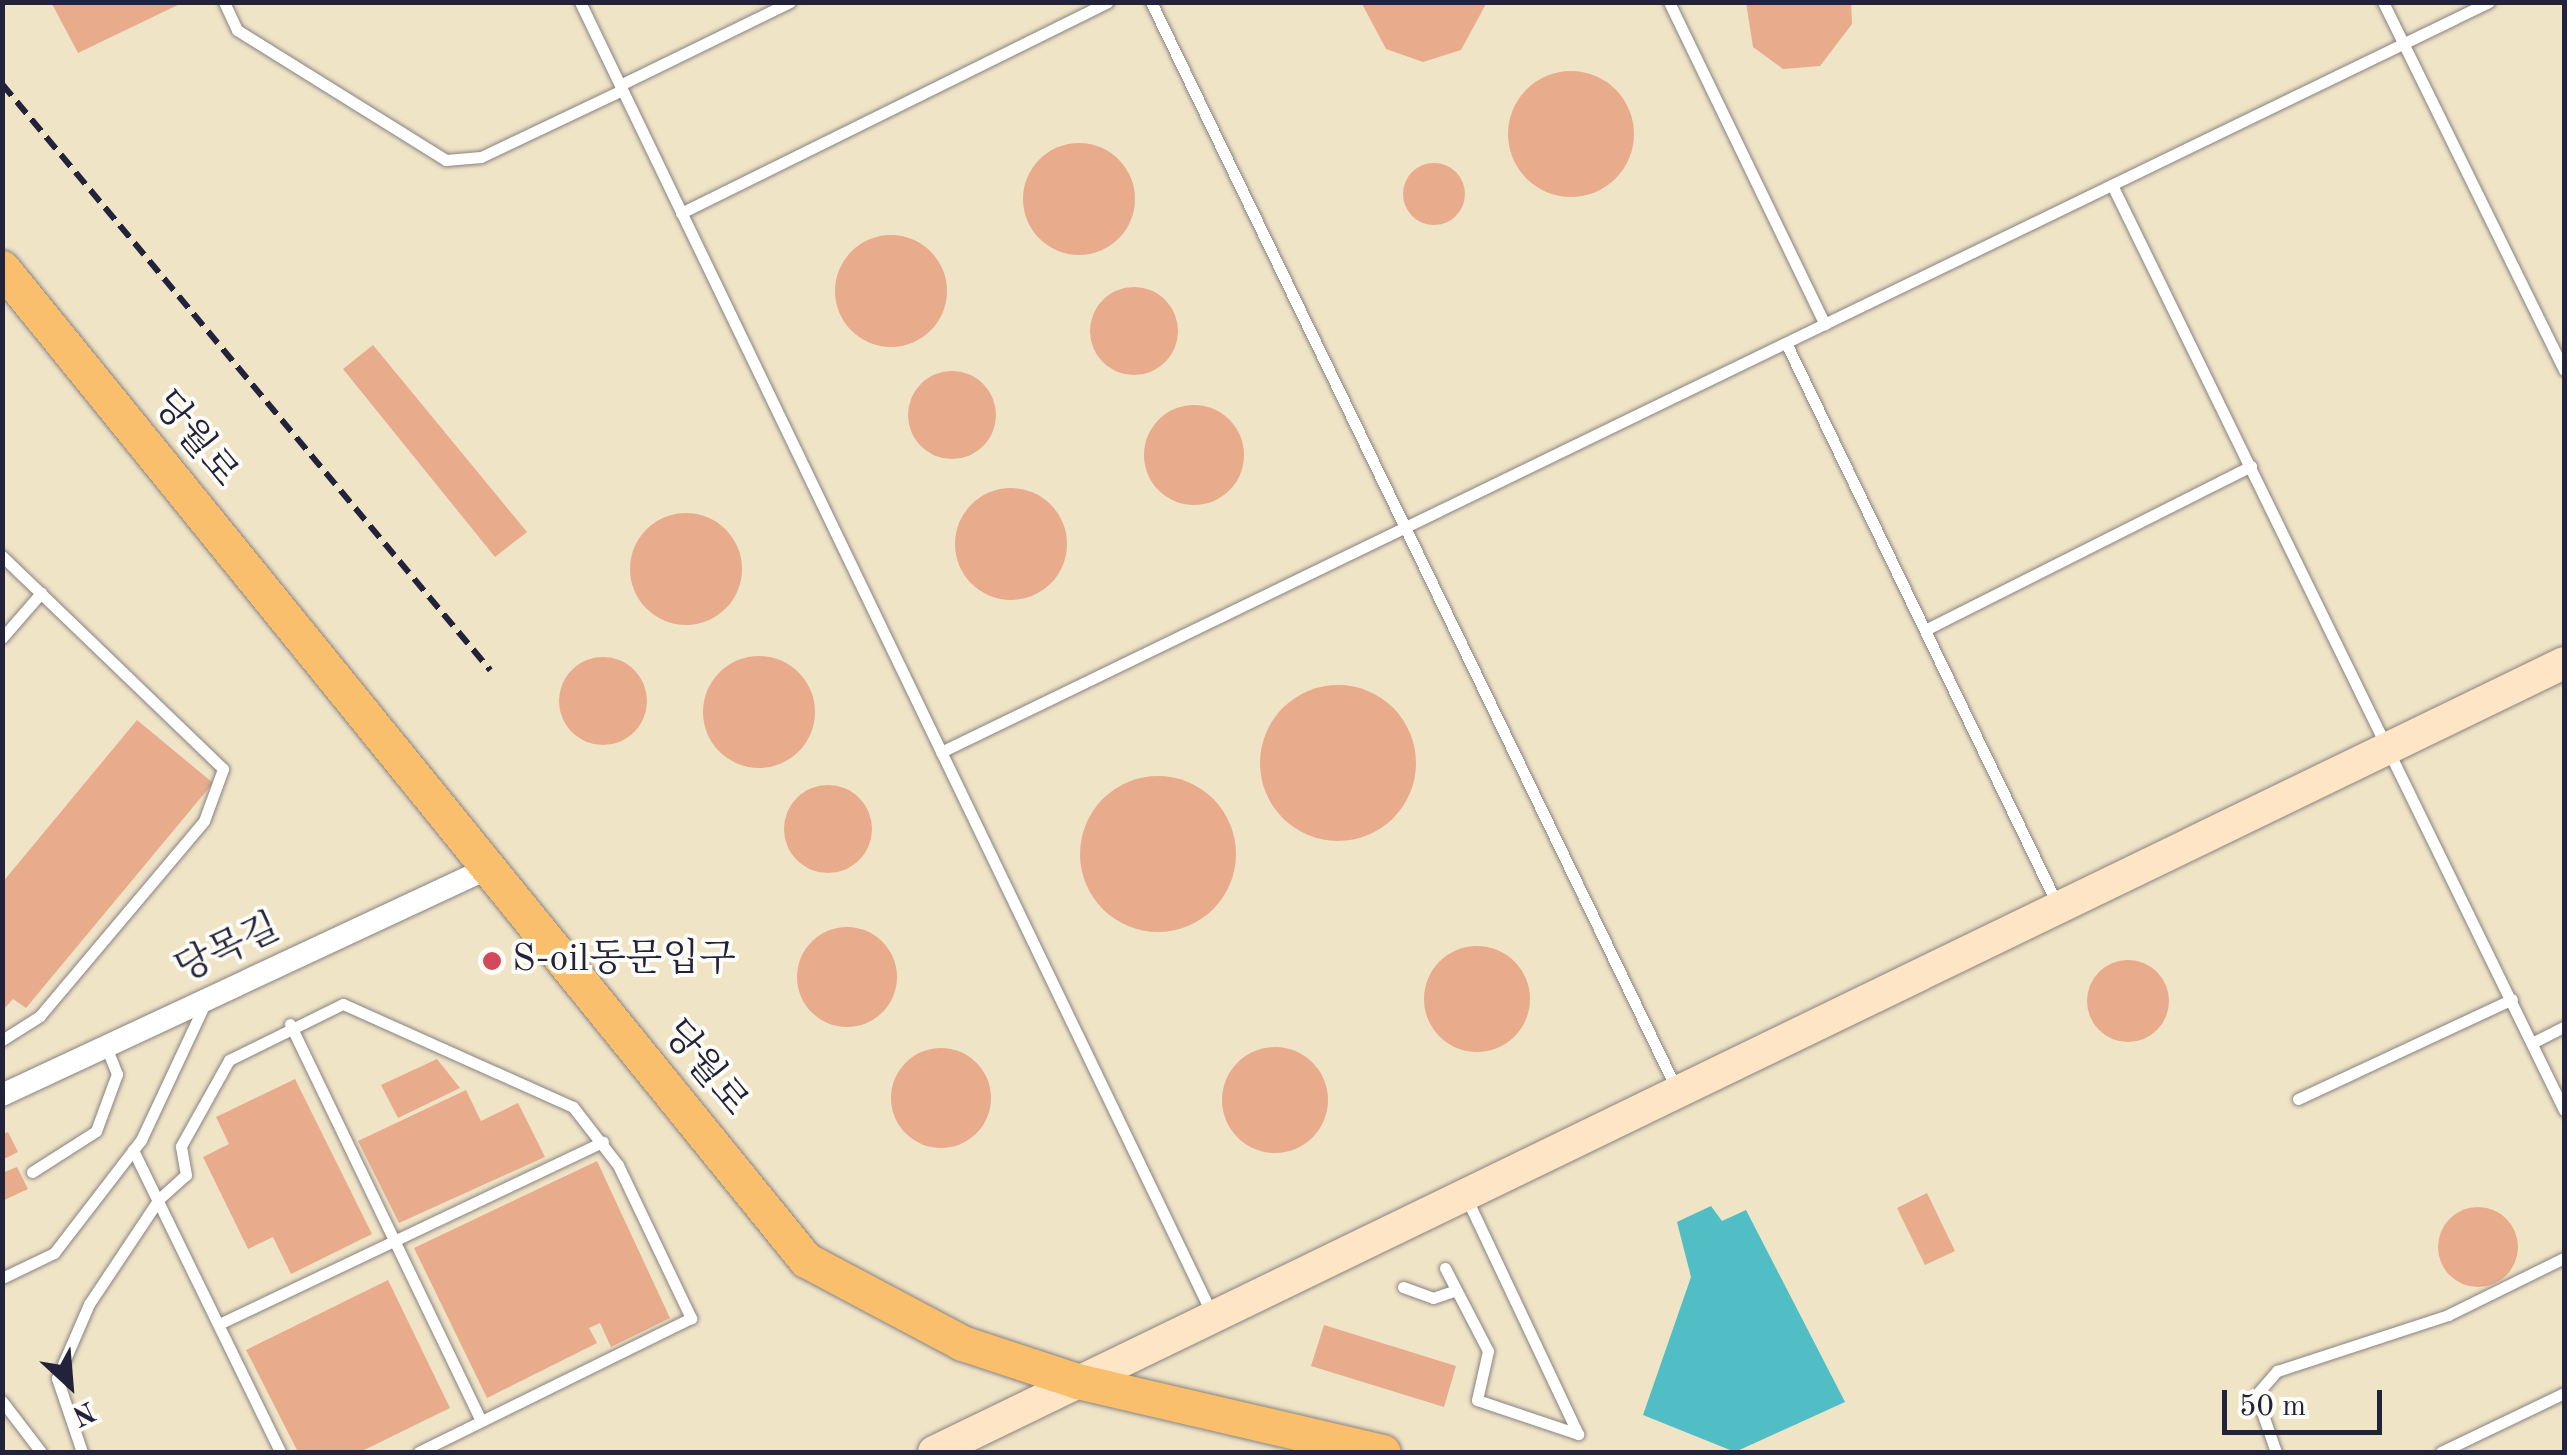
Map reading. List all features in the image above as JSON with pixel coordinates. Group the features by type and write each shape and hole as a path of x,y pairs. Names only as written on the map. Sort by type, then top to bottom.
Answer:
{"main road":[{"name":"당월로","path":"2,268 484,870 806,1260 962,1342 1077,1381 1383,1452"},
{"path":"934,1452 1676,1089 2564,663"}],"street":[{"name":"당목길","path":"2,1095 484,870"}],"lane":[{"path":"224,2 237,30 462,163 790,2"},
{"path":"580,2 1213,1317"},
{"path":"681,213 1108,2"},
{"path":"1151,2 1676,1089"},
{"path":"1669,2 1825,324"},
{"path":"2383,2 2564,370"},
{"path":"941,752 2489,2"},
{"path":"2112,185 2391,747 2564,1110"},
{"path":"1786,343 2058,906"},
{"path":"1924,630 2251,466"},
{"path":"2,556 223,770 204,821 40,1016 2,1040"},
{"path":"2,638 41,593"},
{"path":"2,1278 54,1254 133,1150 208,998"},
{"path":"2298,1099 2512,1000"},
{"path":"82,1452 56,1378 89,1304 159,1200 186,1175 181,1146 229,1060 333,1004 357,1006 557,1098 603,1142 691,1318 420,1452"},
{"path":"290,1024 481,1420"},
{"path":"2532,1043 2564,1027"},
{"path":"32,1172 96,1131 117,1074 105,1045"},
{"path":"219,1324 603,1142"},
{"path":"133,1150 280,1452"},
{"path":"1445,1268 1488,1351 1477,1400 1578,1434 1464,1194"},
{"path":"2276,1452 2256,1394 2276,1372 2448,1315 2564,1258"},
{"path":"1403,1287 1433,1298 1456,1290"},
{"path":"2442,1452 2564,1392"},
{"path":"2,1401 41,1452"}],"water":[{"path":"1711,1206 1722,1221 1746,1210 1845,1402 1735,1452 1643,1415 1691,1277 1677,1222"}],"building":[{"path":"51,2 184,2 78,53"},
{"path":"1361,2 1487,2 1461,50 1423,62 1386,49"},
{"path":"1746,2 1851,2 1852,24 1820,66 1783,69 1753,47"},
{"path":"1571,71 1595,76 1616,89 1629,110 1634,134 1629,158 1616,179 1595,192 1571,197 1547,192 1526,179 1513,158 1508,134 1513,110 1526,89 1547,76"},
{"path":"1079,143 1100,147 1119,159 1131,178 1135,199 1131,220 1119,239 1100,251 1079,255 1058,251 1039,239 1027,220 1023,199 1027,178 1039,159 1058,147"},
{"path":"1434,163 1456,172 1465,194 1456,216 1434,225 1412,216 1403,194 1412,172"},
{"path":"891,235 912,239 931,251 943,270 947,291 943,312 931,331 912,343 891,347 870,343 851,331 839,312 835,291 839,270 851,251 870,239"},
{"path":"1134,287 1151,290 1165,300 1175,314 1175,348 1165,362 1151,372 1134,375 1117,372 1103,362 1093,348 1090,331 1093,314 1103,300 1117,290"},
{"path":"373,345 527,532 495,557 343,369"},
{"path":"952,371 969,374 983,384 993,398 993,432 983,446 969,456 952,459 935,456 921,446 911,432 908,415 911,398 921,384 935,374"},
{"path":"1194,405 1213,409 1229,420 1240,436 1244,455 1240,474 1229,490 1213,501 1194,505 1175,501 1159,490 1148,474 1144,455 1148,436 1159,420 1175,409"},
{"path":"1011,488 1032,492 1051,504 1063,523 1067,544 1063,565 1051,584 1032,596 1011,600 990,596 971,584 959,565 955,544 959,523 971,504 990,492"},
{"path":"686,513 707,517 726,529 738,548 742,569 738,590 726,609 707,621 686,625 665,621 646,609 634,590 630,569 634,548 646,529 665,517"},
{"path":"759,656 780,660 799,672 811,691 815,712 811,733 799,752 780,764 759,768 738,764 719,752 707,733 703,712 707,691 719,672 738,660"},
{"path":"594,657 612,657 628,664 640,676 647,701 640,726 628,738 612,745 594,745 578,738 566,726 559,710 559,692 566,676 578,664"},
{"path":"1338,685 1368,691 1393,708 1410,733 1416,763 1410,793 1393,818 1368,835 1338,841 1308,835 1283,818 1266,793 1260,763 1266,733 1283,708 1308,691"},
{"path":"137,720 213,783 26,1008 13,999 2,1011 2,883"},
{"path":"1158,776 1188,782 1213,799 1230,824 1236,854 1230,884 1213,909 1188,926 1158,932 1128,926 1103,909 1086,884 1080,854 1086,824 1103,799 1128,782"},
{"path":"828,785 845,788 859,798 869,812 869,846 859,860 845,870 828,873 811,870 797,860 787,846 784,829 787,812 797,798 811,788"},
{"path":"847,927 866,931 882,942 893,958 897,977 893,996 882,1012 866,1023 847,1027 828,1023 812,1012 801,996 797,977 801,958 812,942 828,931"},
{"path":"1477,946 1497,950 1514,962 1526,979 1530,999 1526,1019 1514,1036 1497,1048 1477,1052 1457,1048 1440,1036 1428,1019 1424,999 1428,979 1440,962 1457,950"},
{"path":"2128,960 2144,963 2157,972 2166,985 2166,1017 2157,1030 2144,1039 2128,1042 2112,1039 2099,1030 2090,1017 2087,1001 2090,985 2099,972 2112,963"},
{"path":"1275,1047 1295,1051 1312,1063 1324,1080 1328,1100 1324,1120 1312,1137 1295,1149 1275,1153 1255,1149 1238,1137 1226,1120 1222,1100 1226,1080 1238,1063 1255,1051"},
{"path":"941,1048 960,1052 976,1063 987,1079 991,1098 987,1117 976,1133 960,1144 941,1148 922,1144 906,1133 895,1117 891,1098 895,1079 906,1063 922,1052"},
{"path":"437,1059 460,1088 398,1118 381,1085"},
{"path":"295,1079 372,1234 291,1274 273,1237 248,1249 203,1157 229,1144 216,1117"},
{"path":"466,1090 481,1121 518,1103 545,1157 399,1223 358,1141"},
{"path":"8,1132 18,1152 2,1160 2,1135"},
{"path":"597,1161 670,1318 611,1347 600,1323 589,1328 597,1343 487,1398 414,1248"},
{"path":"17,1167 28,1189 2,1201 2,1173"},
{"path":"1927,1193 1955,1251 1925,1265 1897,1208"},
{"path":"2478,1207 2493,1210 2506,1219 2515,1232 2515,1262 2506,1275 2493,1284 2478,1287 2463,1284 2450,1275 2441,1262 2438,1247 2441,1232 2450,1219 2463,1210"},
{"path":"388,1280 450,1408 360,1452 298,1452 246,1350"},
{"path":"1324,1325 1456,1366 1444,1407 1311,1366"}],"railway":[{"path":"2,84 490,670"}],"place":[{"name":"S-oil동문입구","path":"492,961"}]}
